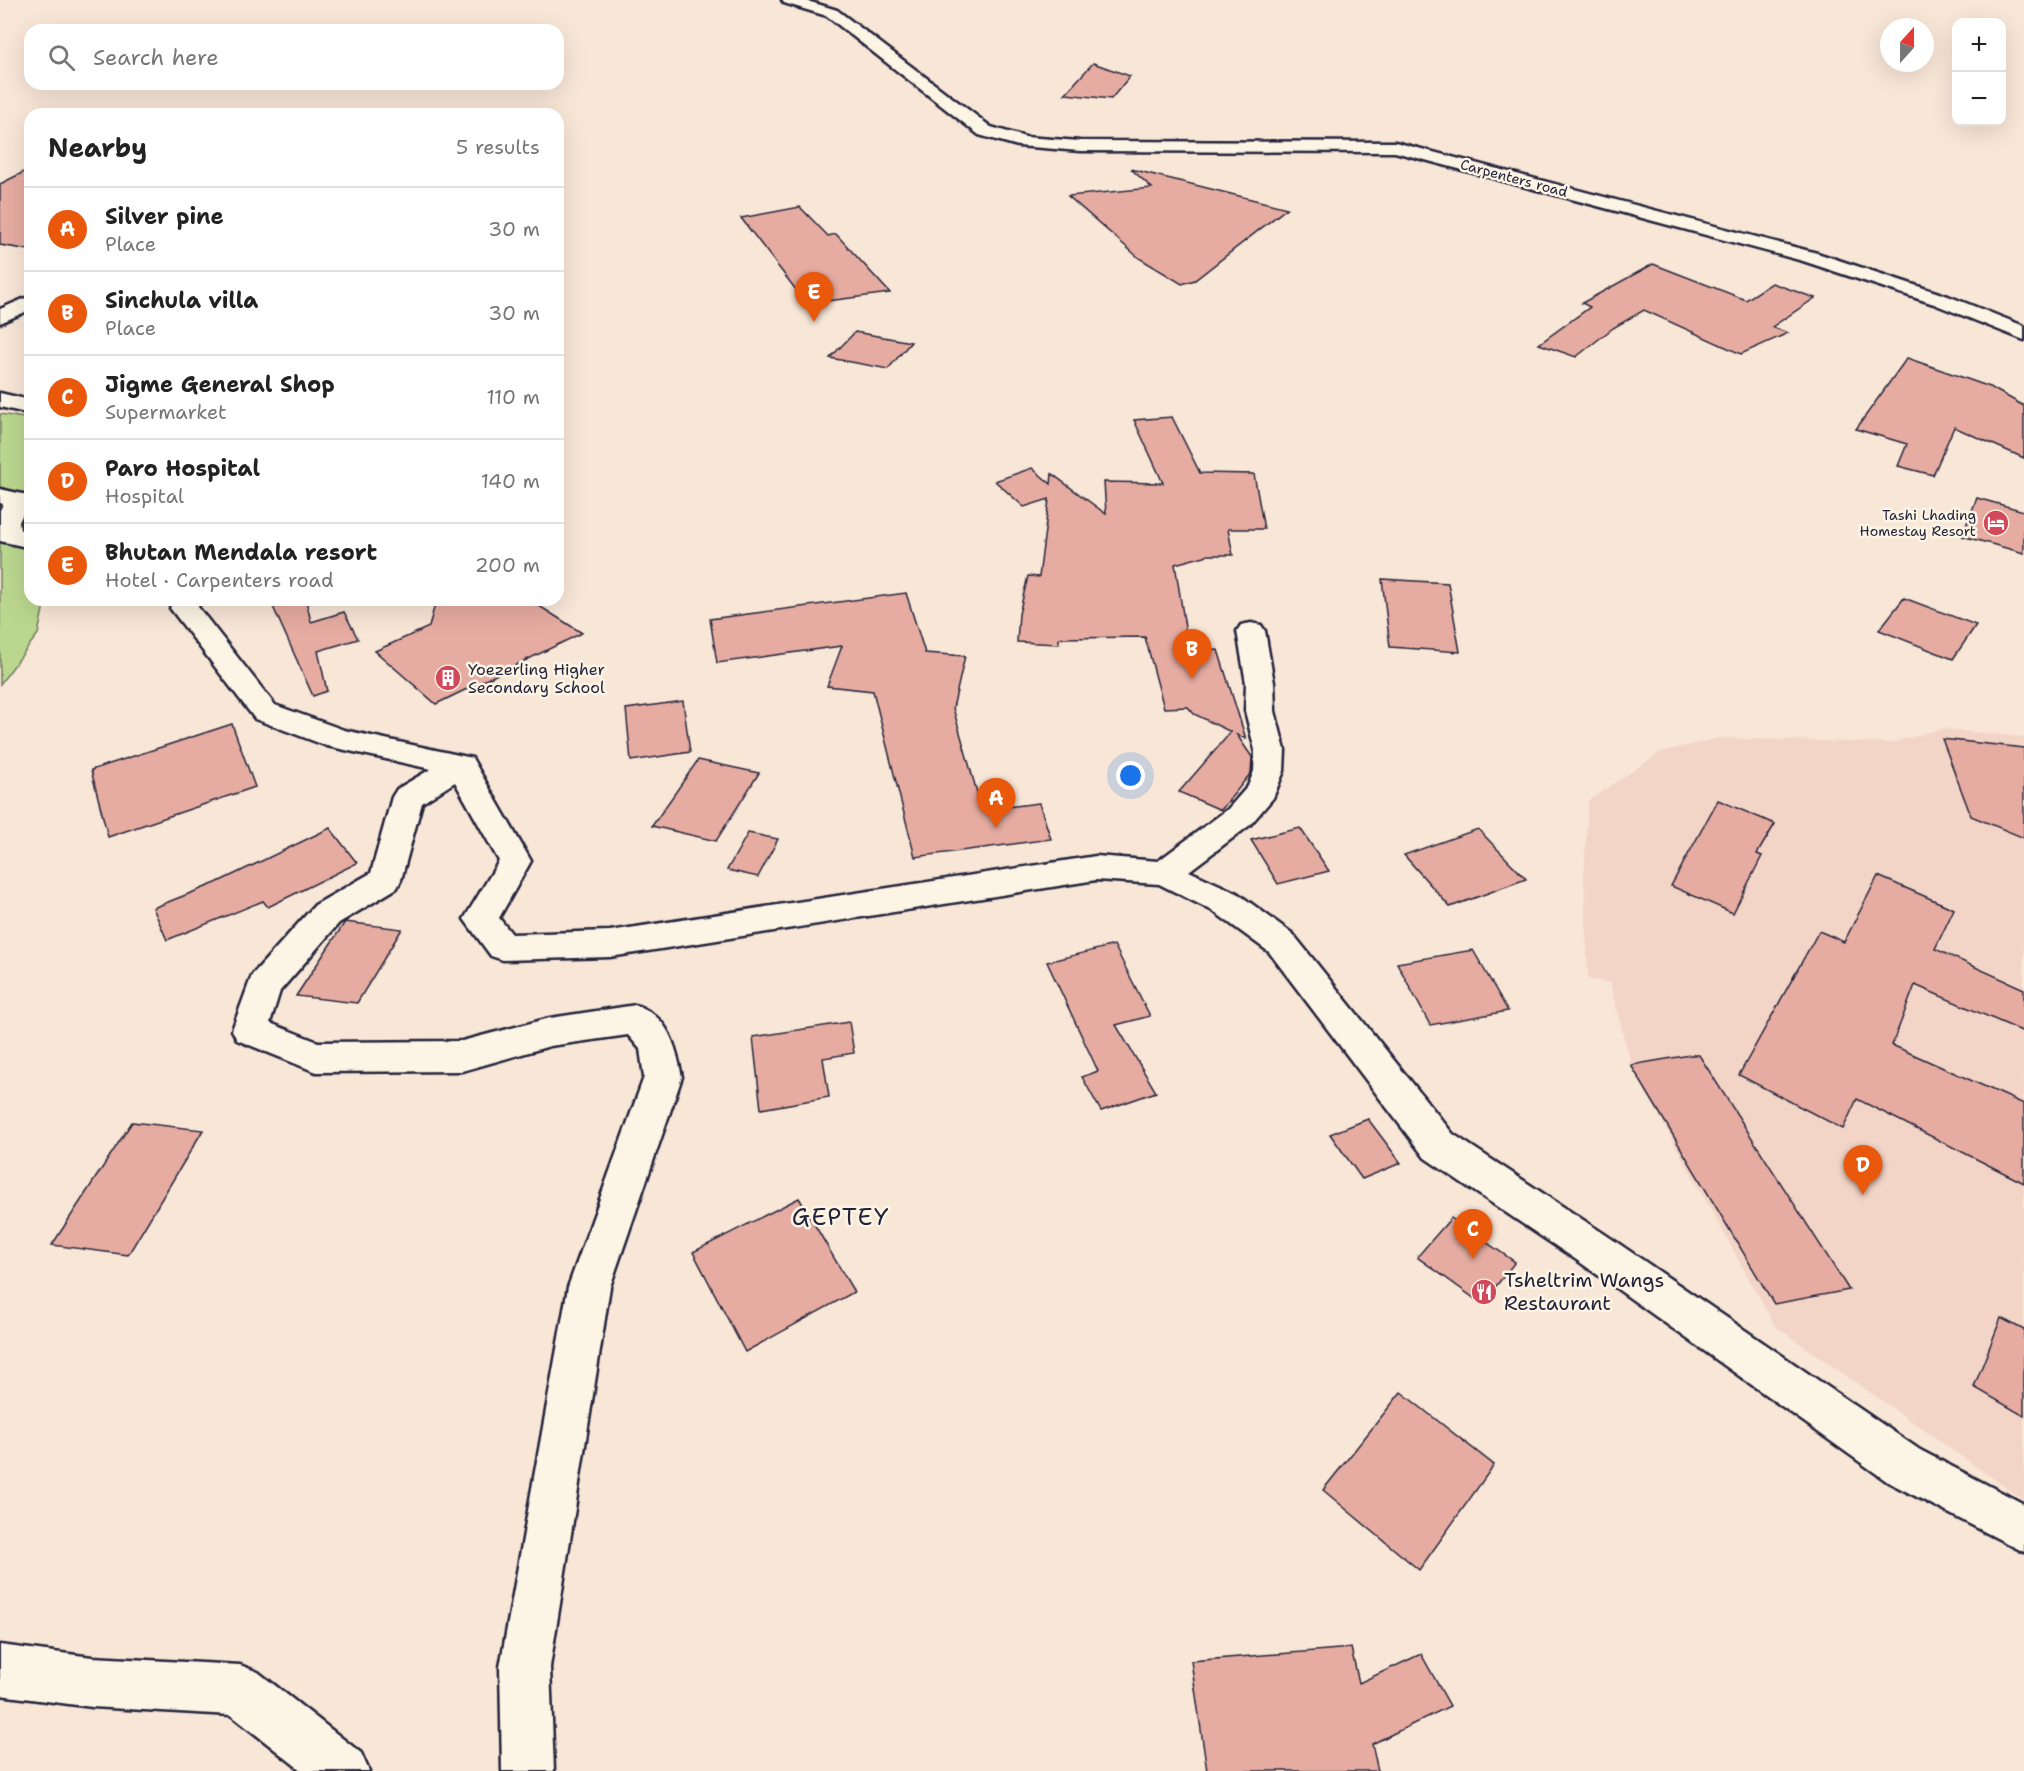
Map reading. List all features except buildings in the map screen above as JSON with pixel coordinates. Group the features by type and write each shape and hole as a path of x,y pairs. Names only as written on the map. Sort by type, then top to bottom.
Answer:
{"street":[{"name":"Carpenters road","path":"789,0 832,13 985,131 1024,142 1080,146 1395,147 1809,257 1941,300 2024,334"},
{"path":"0,317 24,305"},
{"path":"0,400 24,406"},
{"path":"0,496 18,500 6,522 8,535 24,538"},
{"path":"186,606 265,712 338,739 461,765 515,861 482,920 503,947 610,944 1096,868 1164,873 1225,902 1281,943 1439,1146 1595,1250 1904,1466 2024,1529"},
{"path":"1164,873 1239,817 1262,790 1269,771 1270,750 1260,711 1260,683 1251,631"},
{"path":"461,765 408,797 385,880 327,914 264,985 250,1030 316,1057 462,1056 550,1032 636,1019 657,1044 663,1077 589,1287 525,1667 528,1771"},
{"path":"0,1670 92,1682 240,1690 344,1771"}],"shaded area":[{"path":"1942,729 2024,737 2024,1500 1775,1326 1631,1065 1610,983 1588,979 1584,879 1588,801 1661,752 1719,738 1890,743"}],"green space":[{"path":"0,414 24,418 24,606 44,606 38,634 0,684"}],"place":[{"name":"Bhutan Mendala resort","path":"814,322"},
{"name":"Tashi Lhading Homestay Resort","path":"1996,523"},
{"name":"Yoezerling Higher Secondary School","path":"448,678"},
{"name":"Sinchula villa","path":"1192,679"},
{"name":"Silver pine","path":"996,828"},
{"name":"Paro Hospital","path":"1863,1195"},
{"name":"Jigme General Shop","path":"1473,1259"},
{"name":"Tsheltrim Wangs Restaurant","path":"1484,1292"}],"district":[{"name":"GEPTEY","path":"841,1217"}]}
